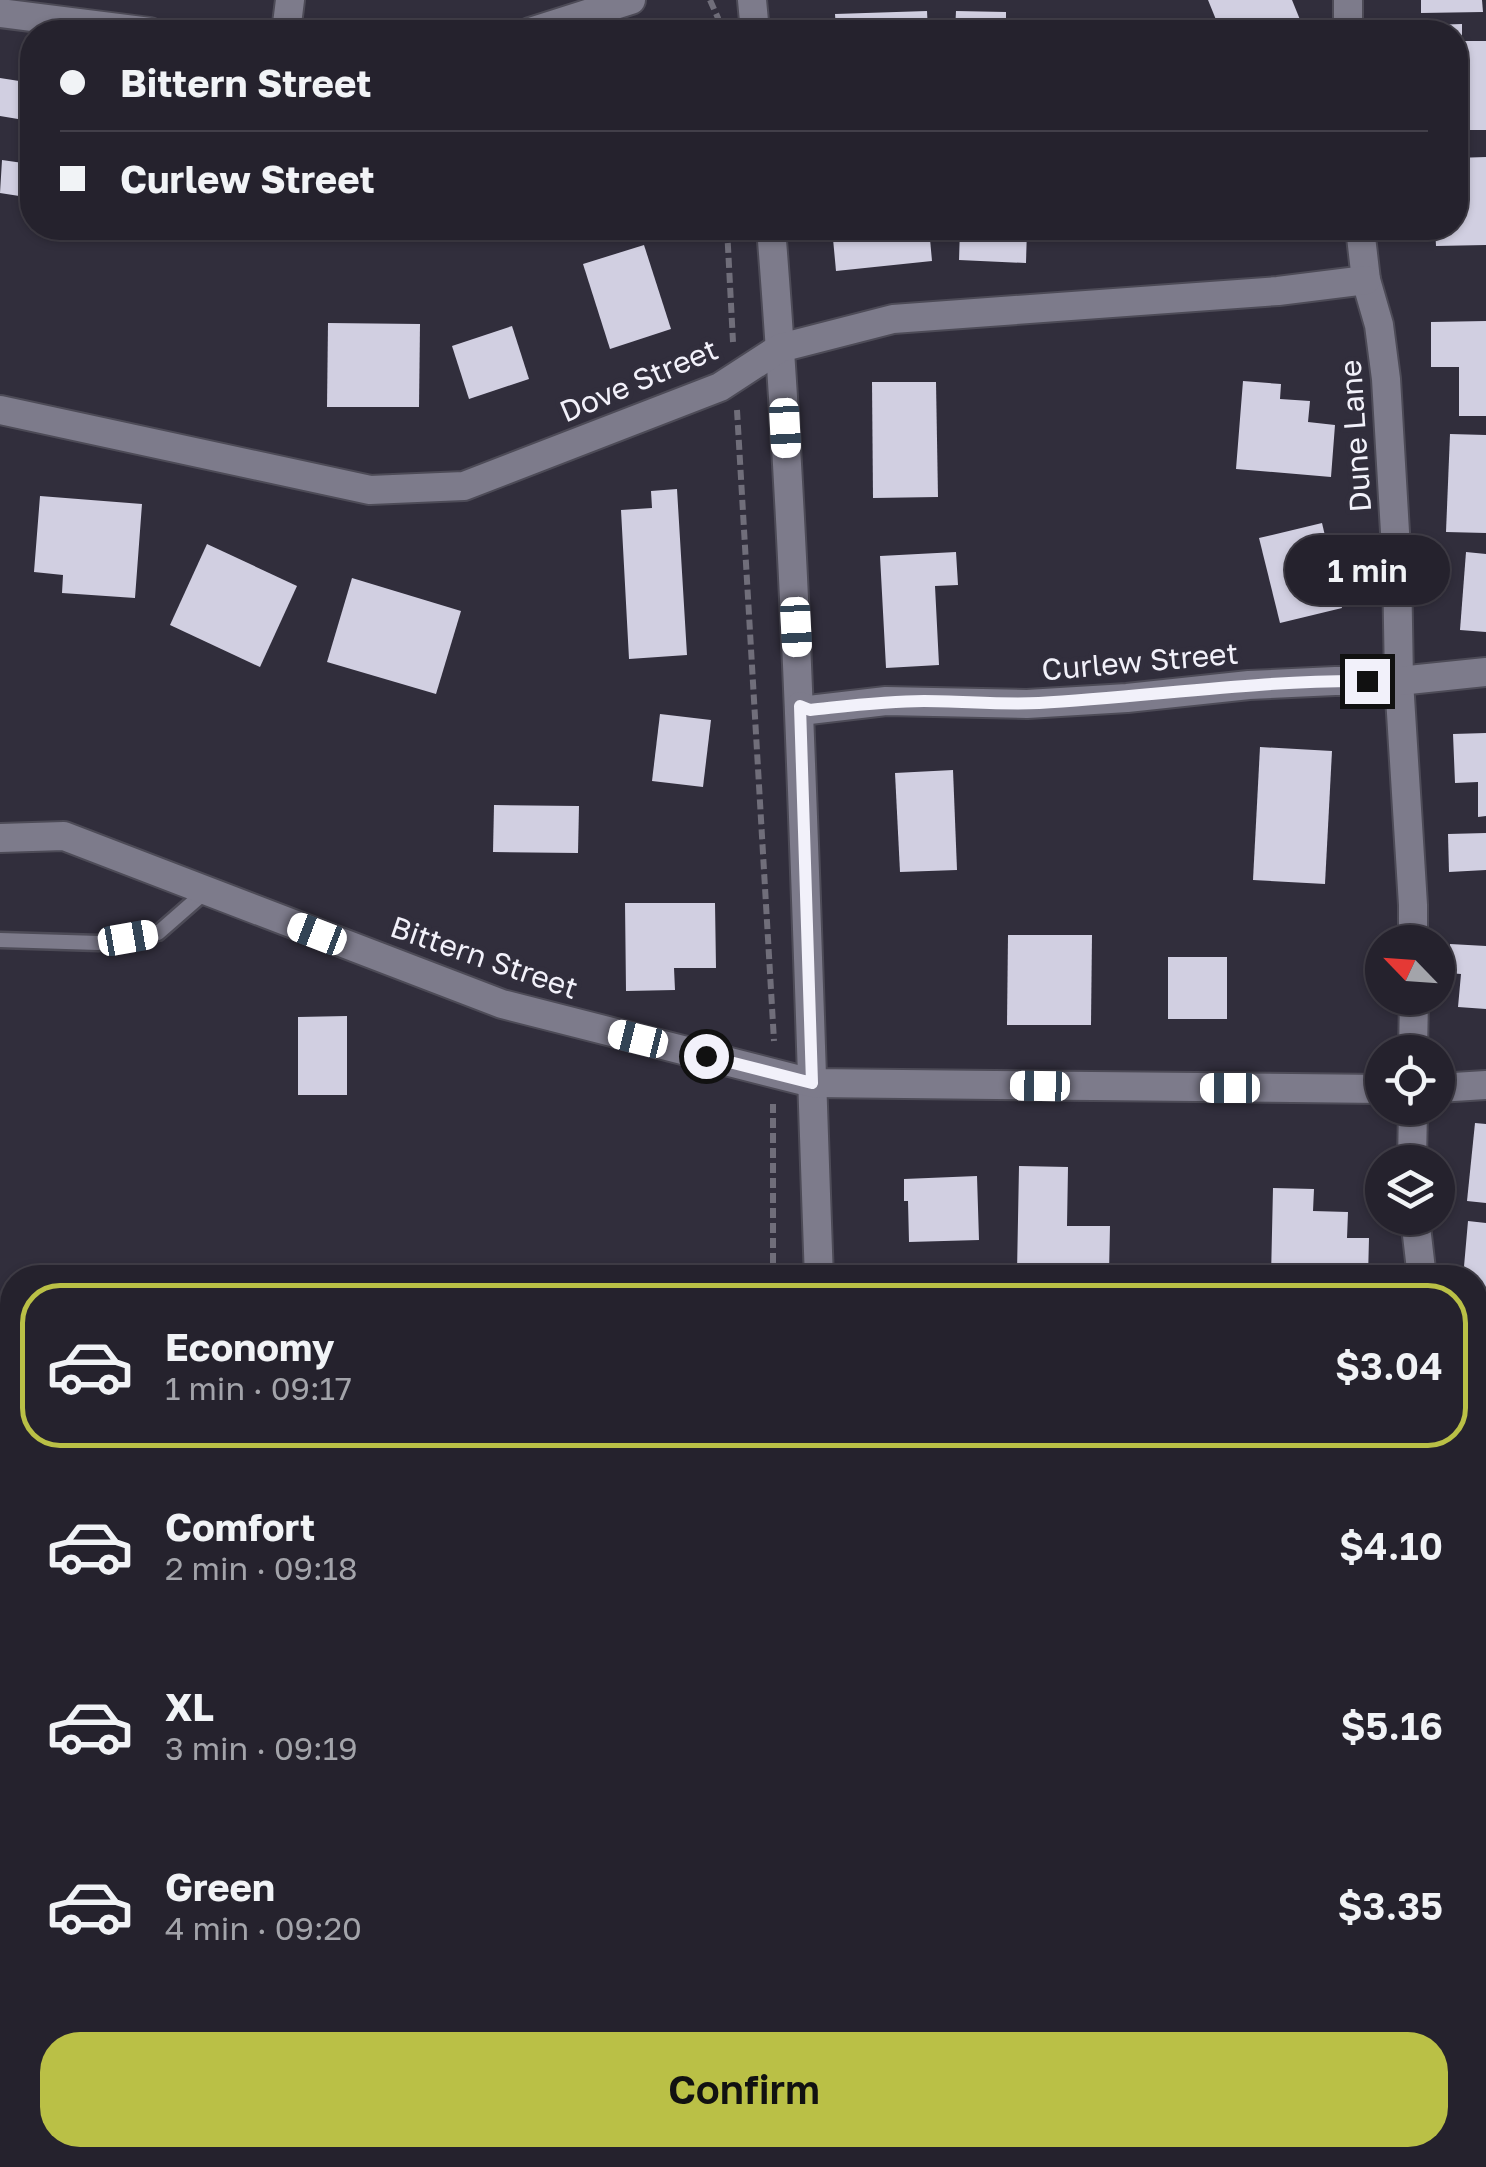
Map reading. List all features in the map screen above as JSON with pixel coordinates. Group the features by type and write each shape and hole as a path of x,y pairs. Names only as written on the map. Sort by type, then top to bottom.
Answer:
{"street":[{"path":"568,20 632,0"},
{"path":"0,13 55,20"},
{"path":"772,240 800,706 819,1265"},
{"name":"Dune Lane","path":"1361,240 1386,379 1413,925"},
{"name":"Dove Street","path":"0,410 370,490 464,486 720,386 780,348 893,319 1366,280"},
{"name":"Curlew Street","path":"800,706 810,710 886,701 1027,704 1249,685 1399,681 1486,672"},
{"name":"Bittern Street","path":"0,838 64,836 502,1004 812,1083 1365,1089"},
{"path":"1455,1087 1486,1085"},
{"path":"1417,1235 1420,1265"}],"lane":[{"path":"0,940 99,943 158,933 206,891"}],"path":[{"path":"728,240 774,1021 773,1265"}],"building":[{"path":"1208,0 1292,0 1300,20 1216,20"},
{"path":"1421,0 1482,0 1483,12 1421,13"},
{"path":"927,11 927,20 835,20 835,14"},
{"path":"956,11 1006,12 1006,20 956,20"},
{"path":"1468,41 1486,41 1486,130 1468,130"},
{"path":"0,78 20,81 20,119 0,116"},
{"path":"1486,157 1486,245 1436,246 1436,240 1468,240 1468,158"},
{"path":"2,160 20,163 20,196 0,193"},
{"path":"833,240 930,240 932,261 836,271"},
{"path":"960,240 1027,240 1026,263 959,260"},
{"path":"644,245 671,329 610,349 583,264"},
{"path":"1486,321 1486,416 1459,416 1459,367 1431,367 1431,322"},
{"path":"328,323 420,324 419,407 327,407"},
{"path":"512,326 529,379 469,399 452,346"},
{"path":"1243,381 1281,384 1280,399 1310,401 1308,422 1335,425 1331,477 1236,469"},
{"path":"872,382 936,382 938,497 873,498"},
{"path":"1450,434 1486,435 1486,533 1446,532"},
{"path":"677,489 687,655 629,659 621,510 652,508 651,491"},
{"path":"40,496 142,504 135,598 62,593 63,575 34,572"},
{"path":"1322,523 1342,608 1280,623 1259,538"},
{"path":"207,544 297,586 260,667 170,625"},
{"path":"956,552 958,585 935,586 939,665 886,668 880,556"},
{"path":"1466,552 1486,554 1486,632 1460,630"},
{"path":"352,578 461,611 436,694 327,662"},
{"path":"660,714 711,720 703,787 652,781"},
{"path":"1486,733 1486,816 1478,817 1478,782 1455,783 1453,734"},
{"path":"1260,747 1332,751 1325,884 1253,880"},
{"path":"953,770 957,870 900,872 895,773"},
{"path":"494,805 579,806 578,853 493,852"},
{"path":"1486,833 1486,870 1449,872 1448,834"},
{"path":"625,903 715,903 716,968 674,968 675,990 626,991"},
{"path":"1008,935 1092,935 1091,1025 1007,1025"},
{"path":"1455,944 1486,946 1486,1009 1458,1007 1461,974 1455,974"},
{"path":"1168,957 1227,957 1227,1019 1168,1019"},
{"path":"347,1016 347,1095 298,1095 298,1017"},
{"path":"1475,1123 1486,1124 1486,1203 1467,1201"},
{"path":"1019,1166 1068,1167 1067,1226 1110,1226 1109,1265 1017,1265"},
{"path":"977,1176 979,1240 909,1242 904,1179"},
{"path":"1273,1188 1314,1189 1313,1211 1348,1212 1347,1238 1369,1238 1368,1265 1271,1265"},
{"path":"1468,1221 1486,1223 1486,1265 1464,1265"}],"route":[{"path":"706,1056 812,1083 800,706 810,710 886,701 1027,704 1249,685 1367,681"}]}
